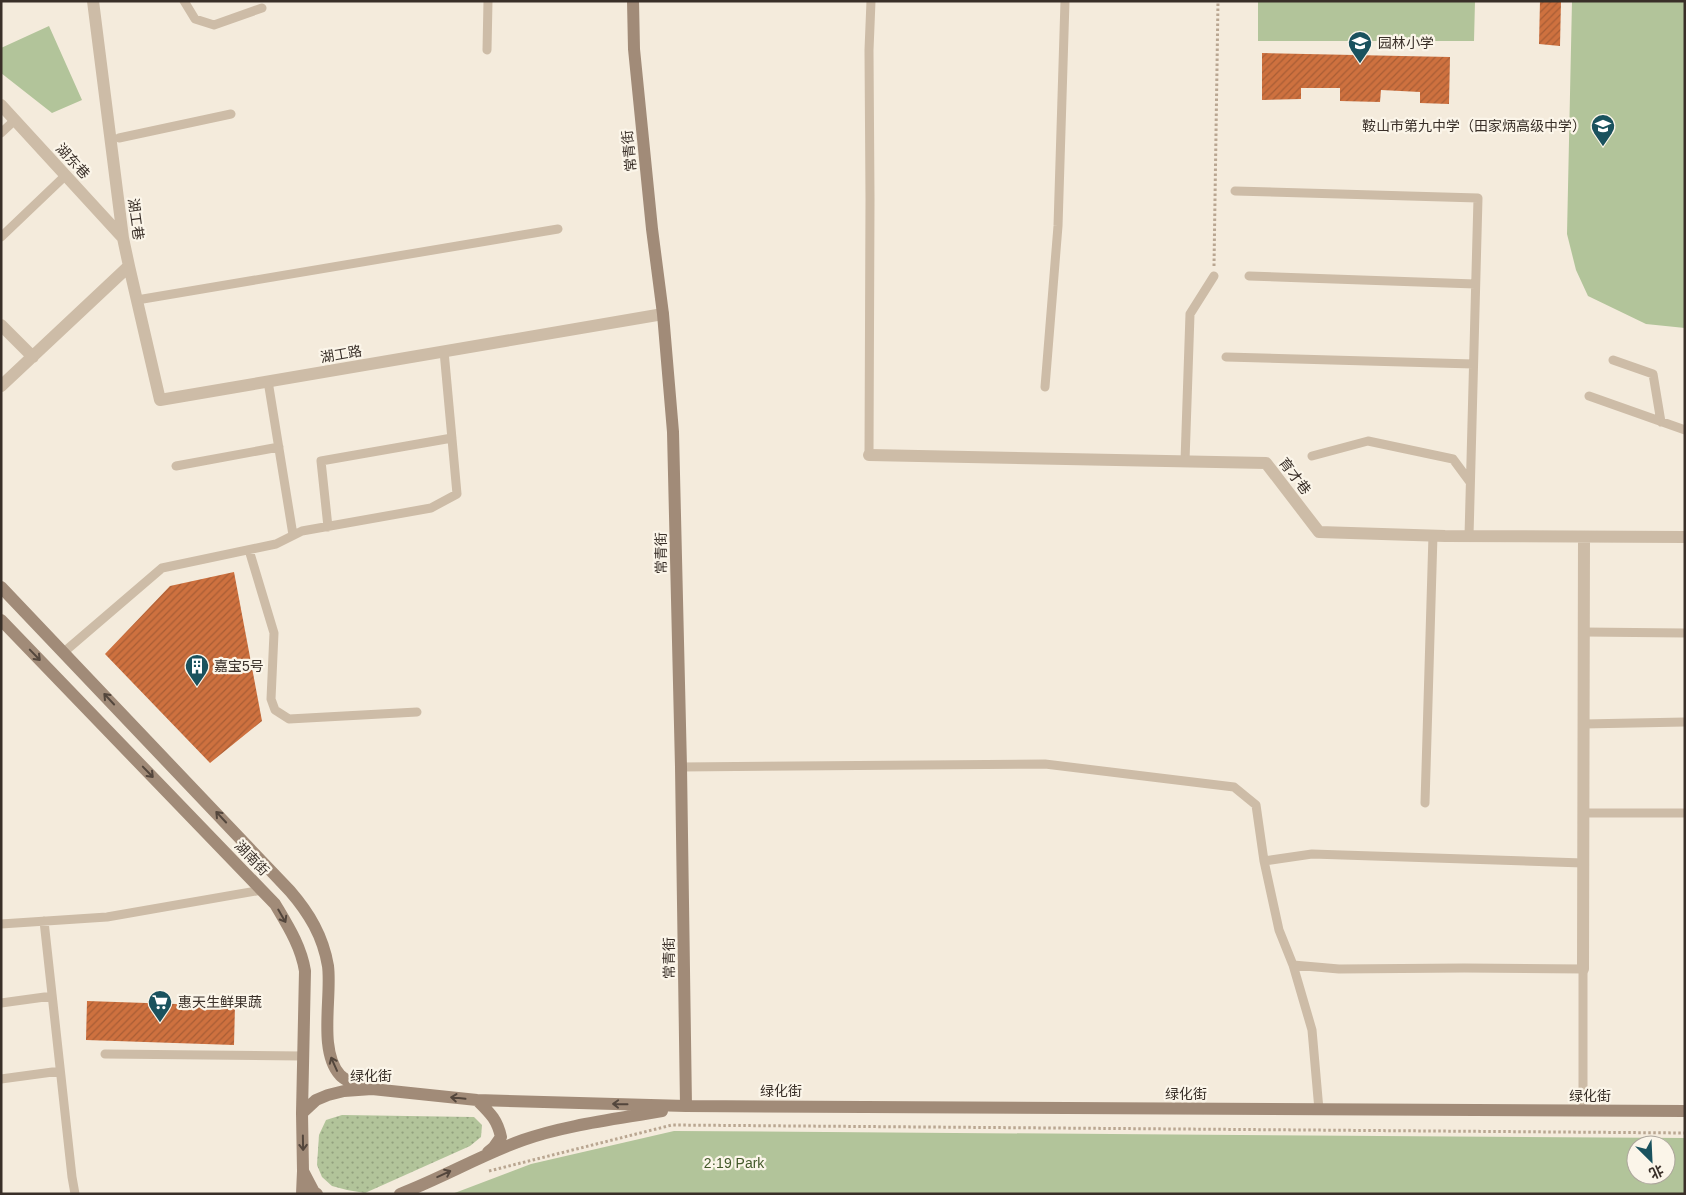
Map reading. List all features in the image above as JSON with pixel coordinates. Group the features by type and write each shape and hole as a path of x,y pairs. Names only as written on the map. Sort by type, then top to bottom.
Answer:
{"main road":[{"name":"常青街","path":"633,1 634,49 652,229 663,314 673,432 681,767 686,1106"},
{"name":"湖南街","path":"1,587 307,910 318,932 328,967 328,1048 333,1064 340,1076 372,1089"},
{"name":"湖南街","path":"1,620 275,904 296,941 303,957 305,971 302,1194"},
{"name":"绿化街","path":"302,1114 316,1100 328,1095 344,1091 372,1089 477,1100 686,1106 1685,1111"},
{"path":"477,1100 493,1115 501,1137 484,1156"},
{"name":"绿化街","path":"400,1194 525,1139 565,1128 686,1106"},
{"path":"303,1171 314,1192 317,1194"}],"street":[{"name":"湖工巷","path":"93,1 123,238 129,266"},
{"name":"湖东巷","path":"1,105 123,238"},
{"name":"湖工路","path":"129,266 160,400 663,314"},
{"path":"1,386 129,266"},
{"path":"1,325 33,357"},
{"name":"育才巷","path":"869,455 1266,463 1319,532 1468,536 1685,537"},
{"path":"1584,537 1584,969"}],"lane":[{"path":"184,1 195,19 214,25 262,8"},
{"path":"487,50 488,1"},
{"path":"869,455 869,50 871,1"},
{"path":"1044,387 1058,226 1065,1"},
{"path":"119,138 231,114"},
{"path":"1,133 15,120"},
{"path":"1,237 66,175"},
{"path":"1235,191 1478,198 1468,536"},
{"path":"137,300 558,229"},
{"path":"1185,461 1190,314 1214,276"},
{"path":"1249,276 1475,284"},
{"path":"64,652 162,568 276,544 302,531 431,508 457,494 444,351"},
{"path":"1226,357 1473,364"},
{"path":"1613,360 1653,374 1661,422"},
{"path":"268,381 293,535"},
{"path":"1589,396 1685,430"},
{"path":"328,526 321,461 452,438"},
{"path":"1312,456 1368,441 1453,459 1470,482"},
{"path":"176,466 279,447"},
{"path":"1425,803 1433,535"},
{"path":"249,550 274,633 271,699 276,710 289,719 417,712"},
{"path":"1584,632 1685,633"},
{"path":"1584,724 1685,722"},
{"path":"681,767 1045,764 1234,787 1256,805 1264,861 1279,930 1293,965 1312,1030 1319,1110"},
{"path":"1583,813 1685,812"},
{"path":"1264,861 1312,854 1583,864"},
{"path":"1,924 107,917 262,890"},
{"path":"44,921 75,1194"},
{"path":"1293,965 1339,969 1584,969 1583,1111"},
{"path":"1,1003 52,996"},
{"path":"105,1054 303,1056"},
{"path":"1,1079 60,1070"}],"path":[{"path":"1214,276 1218,1"},
{"path":"484,1172 672,1125 1685,1133"}],"green space":[{"path":"1258,1 1475,1 1474,41 1258,41"},
{"name":"鞍山市第九中学（田家炳高级中学）","path":"1572,1 1685,1 1685,328 1646,324 1588,296 1576,270 1567,234"},
{"path":"49,26 82,100 52,113 1,73 1,48"},
{"path":"342,1115 474,1117 482,1125 481,1137 470,1146 365,1193 332,1186 322,1177 317,1165 319,1135 326,1120"},
{"name":"2·19 Park","path":"674,1131 1626,1138 1626,1185 1676,1185 1676,1138 1685,1138 1685,1194 452,1194 531,1164"}],"building":[{"path":"1540,1 1561,1 1560,46 1539,44"},
{"path":"1262,53 1450,57 1449,104 1420,103 1420,92 1381,90 1380,102 1340,101 1340,88 1301,88 1301,99 1262,100"},
{"name":"嘉宝5号","path":"234,572 262,721 210,763 105,654 170,586"},
{"name":"惠天生鲜果蔬","path":"87,1001 235,1006 234,1045 86,1040"}],"place":[{"name":"园林小学","path":"1360,64"},
{"name":"鞍山市第九中学（田家炳高级中学）","path":"1603,147"},
{"name":"嘉宝5号","path":"197,687"},
{"name":"惠天生鲜果蔬","path":"160,1023"}]}
